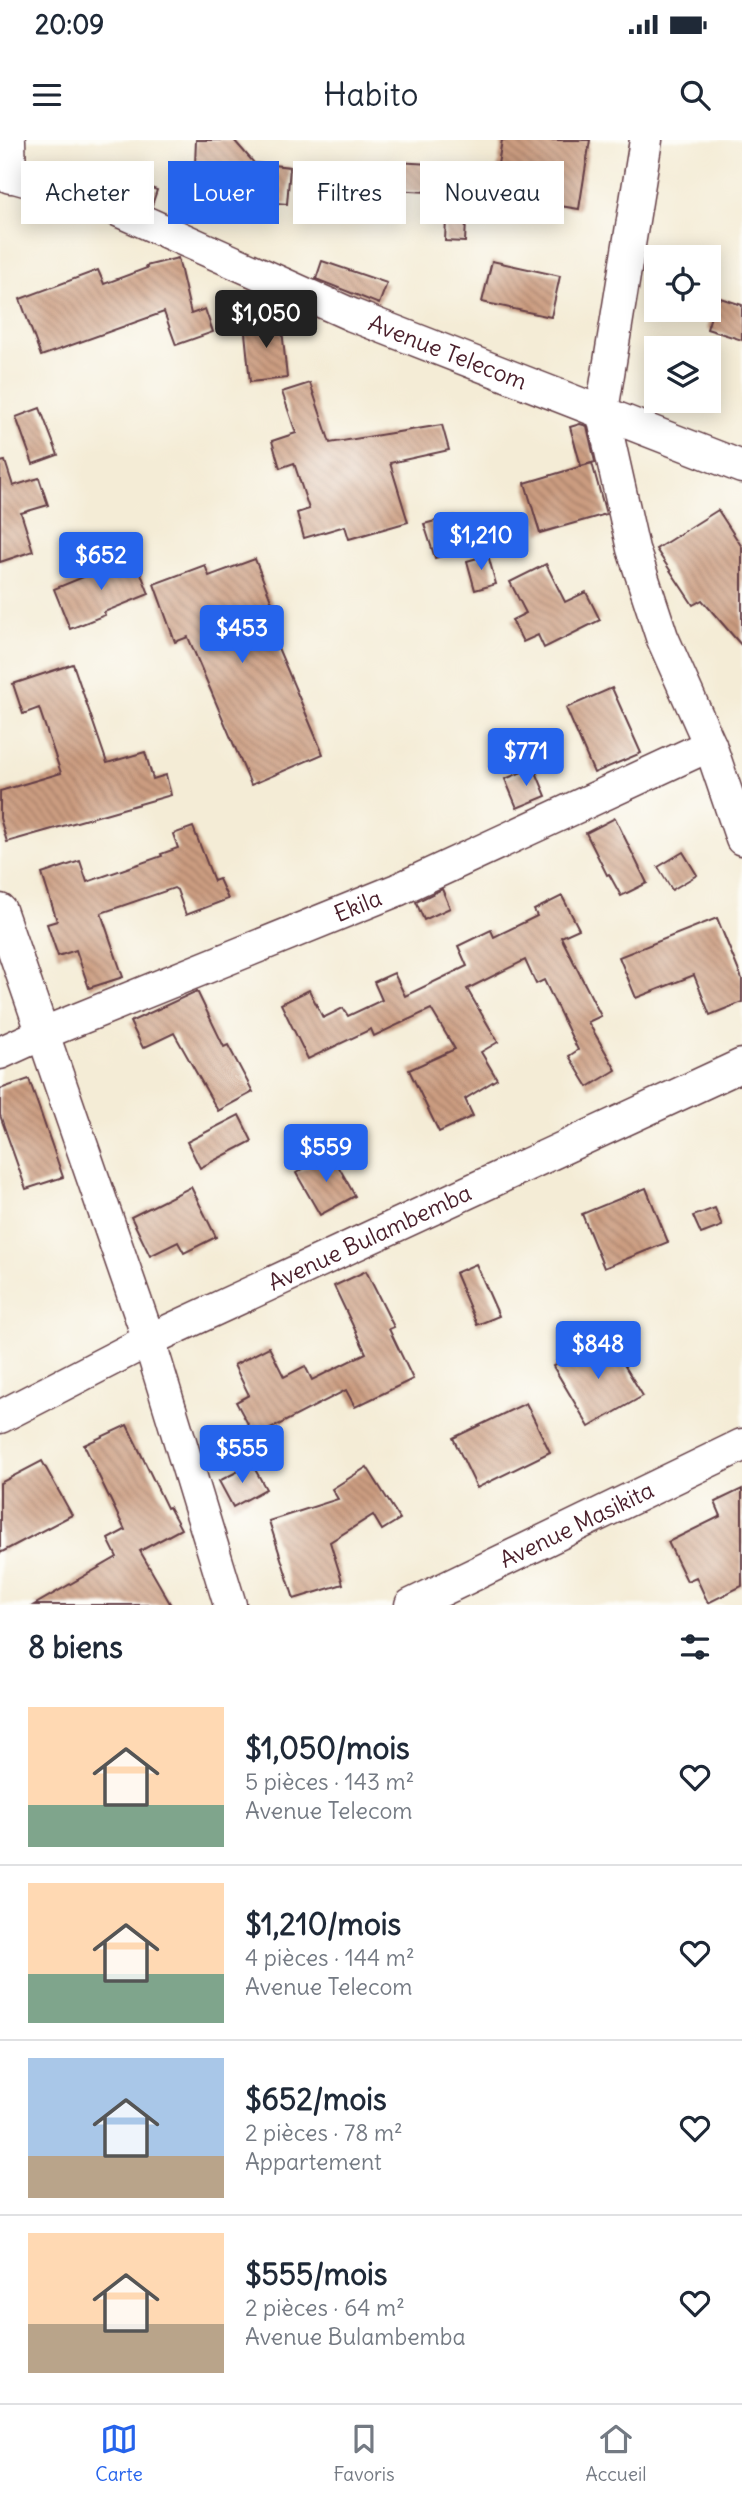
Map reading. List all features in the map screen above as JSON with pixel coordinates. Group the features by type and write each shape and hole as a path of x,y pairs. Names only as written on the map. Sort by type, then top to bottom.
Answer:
{"street":[{"path":"5,175 9,140"},
{"path":"646,140 602,411 633,549 663,637 709,746 742,839"},
{"name":"Avenue Telecom","path":"5,175 93,199 352,315 742,467"},
{"name":"Ekila","path":"0,1053 44,1032 397,890 709,746"},
{"path":"0,910 149,1340 230,1605"},
{"name":"Avenue Bulambemba","path":"0,1417 149,1340 742,1065"},
{"name":"Avenue Masikita","path":"411,1605 742,1445"}],"building":[{"path":"196,140 234,140 252,161 195,161"},
{"path":"502,140 590,140 579,209 564,207 564,161 499,161"},
{"path":"406,163 420,163 420,192 406,191"},
{"path":"279,166 290,167 287,204 279,203"},
{"path":"446,224 466,224 465,242 445,241"},
{"path":"178,258 191,314 205,309 213,332 176,345 164,312 41,356 20,299 98,270 104,284 147,268 146,266"},
{"path":"322,261 387,283 379,304 316,279"},
{"path":"492,261 560,276 551,317 482,302"},
{"path":"721,298 742,305 742,340 707,329 709,322 721,322"},
{"path":"281,319 287,378 250,382 244,323"},
{"path":"310,383 330,443 442,425 449,450 390,463 408,522 349,539 345,526 304,538 297,513 309,509 294,463 280,468 272,441 296,433 282,392"},
{"path":"40,408 58,455 33,464 16,417"},
{"path":"580,424 587,426 595,462 581,466 570,427"},
{"path":"5,461 13,486 39,478 48,505 21,513 33,551 0,562 0,462"},
{"path":"592,463 606,514 540,533 525,483"},
{"path":"718,510 742,547 742,646 702,600 693,605 656,549"},
{"path":"454,516 464,550 435,558 424,524"},
{"path":"488,555 496,584 475,590 467,561"},
{"path":"134,556 149,594 70,629 54,589"},
{"path":"255,559 273,605 262,610 323,754 251,785 188,637 175,642 154,584 205,565 209,576"},
{"path":"546,564 565,602 586,592 600,620 544,648 538,635 523,642 512,620 526,613 510,582"},
{"path":"73,664 107,763 145,752 153,779 166,775 171,795 7,842 0,818 0,791 61,773 39,708 23,714 13,684"},
{"path":"612,688 641,753 594,773 566,708"},
{"path":"534,767 546,796 517,808 505,779"},
{"path":"615,818 647,883 621,896 586,833"},
{"path":"193,827 214,881 219,879 228,899 186,915 174,888 101,913 123,977 89,988 76,950 58,956 47,924 57,921 42,874 80,861 87,882 178,848 173,834"},
{"path":"683,852 697,875 672,890 658,867"},
{"path":"442,889 450,908 424,920 416,902"},
{"path":"562,896 579,929 561,937 601,1016 588,1022 616,1070 588,1087 569,1056 578,1050 544,980 536,984 525,960 467,989 498,1042 481,1052 497,1079 465,1099 473,1116 439,1132 409,1070 455,1049 431,1009 374,1036 371,1029 308,1059 281,1004 309,990 323,1018 343,1008 348,1016 382,1000 374,982 394,973 405,996 467,966 458,946 491,930 494,937 537,916 534,910"},
{"path":"717,918 742,979 742,1002 710,1015 694,975 636,998 619,957"},
{"path":"197,991 224,1047 228,1045 253,1092 218,1111 174,1033 143,1048 130,1022"},
{"path":"29,1079 63,1177 26,1189 0,1115 0,1089"},
{"path":"239,1115 252,1141 200,1168 187,1142"},
{"path":"331,1153 355,1196 320,1215 296,1173"},
{"path":"191,1187 216,1237 184,1253 178,1242 150,1256 131,1217"},
{"path":"646,1188 668,1242 604,1268 582,1214"},
{"path":"715,1208 722,1226 701,1234 693,1216"},
{"path":"476,1264 499,1316 477,1325 455,1273"},
{"path":"366,1271 394,1327 389,1329 413,1379 355,1407 346,1390 255,1437 236,1402 249,1395 234,1365 269,1347 284,1377 305,1366 312,1380 366,1353 334,1286"},
{"path":"606,1335 643,1396 589,1427 553,1366"},
{"path":"526,1403 550,1452 477,1488 453,1438"},
{"path":"127,1425 167,1508 169,1507 181,1529 140,1551 171,1605 34,1605 117,1557 108,1539 125,1530 84,1445"},
{"path":"42,1461 72,1515 0,1553 0,1483"},
{"path":"252,1464 266,1489 233,1507 219,1481"},
{"path":"367,1467 400,1519 382,1530 373,1515 330,1542 343,1584 294,1599 269,1521 338,1499 332,1489"},
{"path":"742,1489 742,1586 708,1603 696,1577 687,1581 668,1542 721,1516 715,1502"}]}
